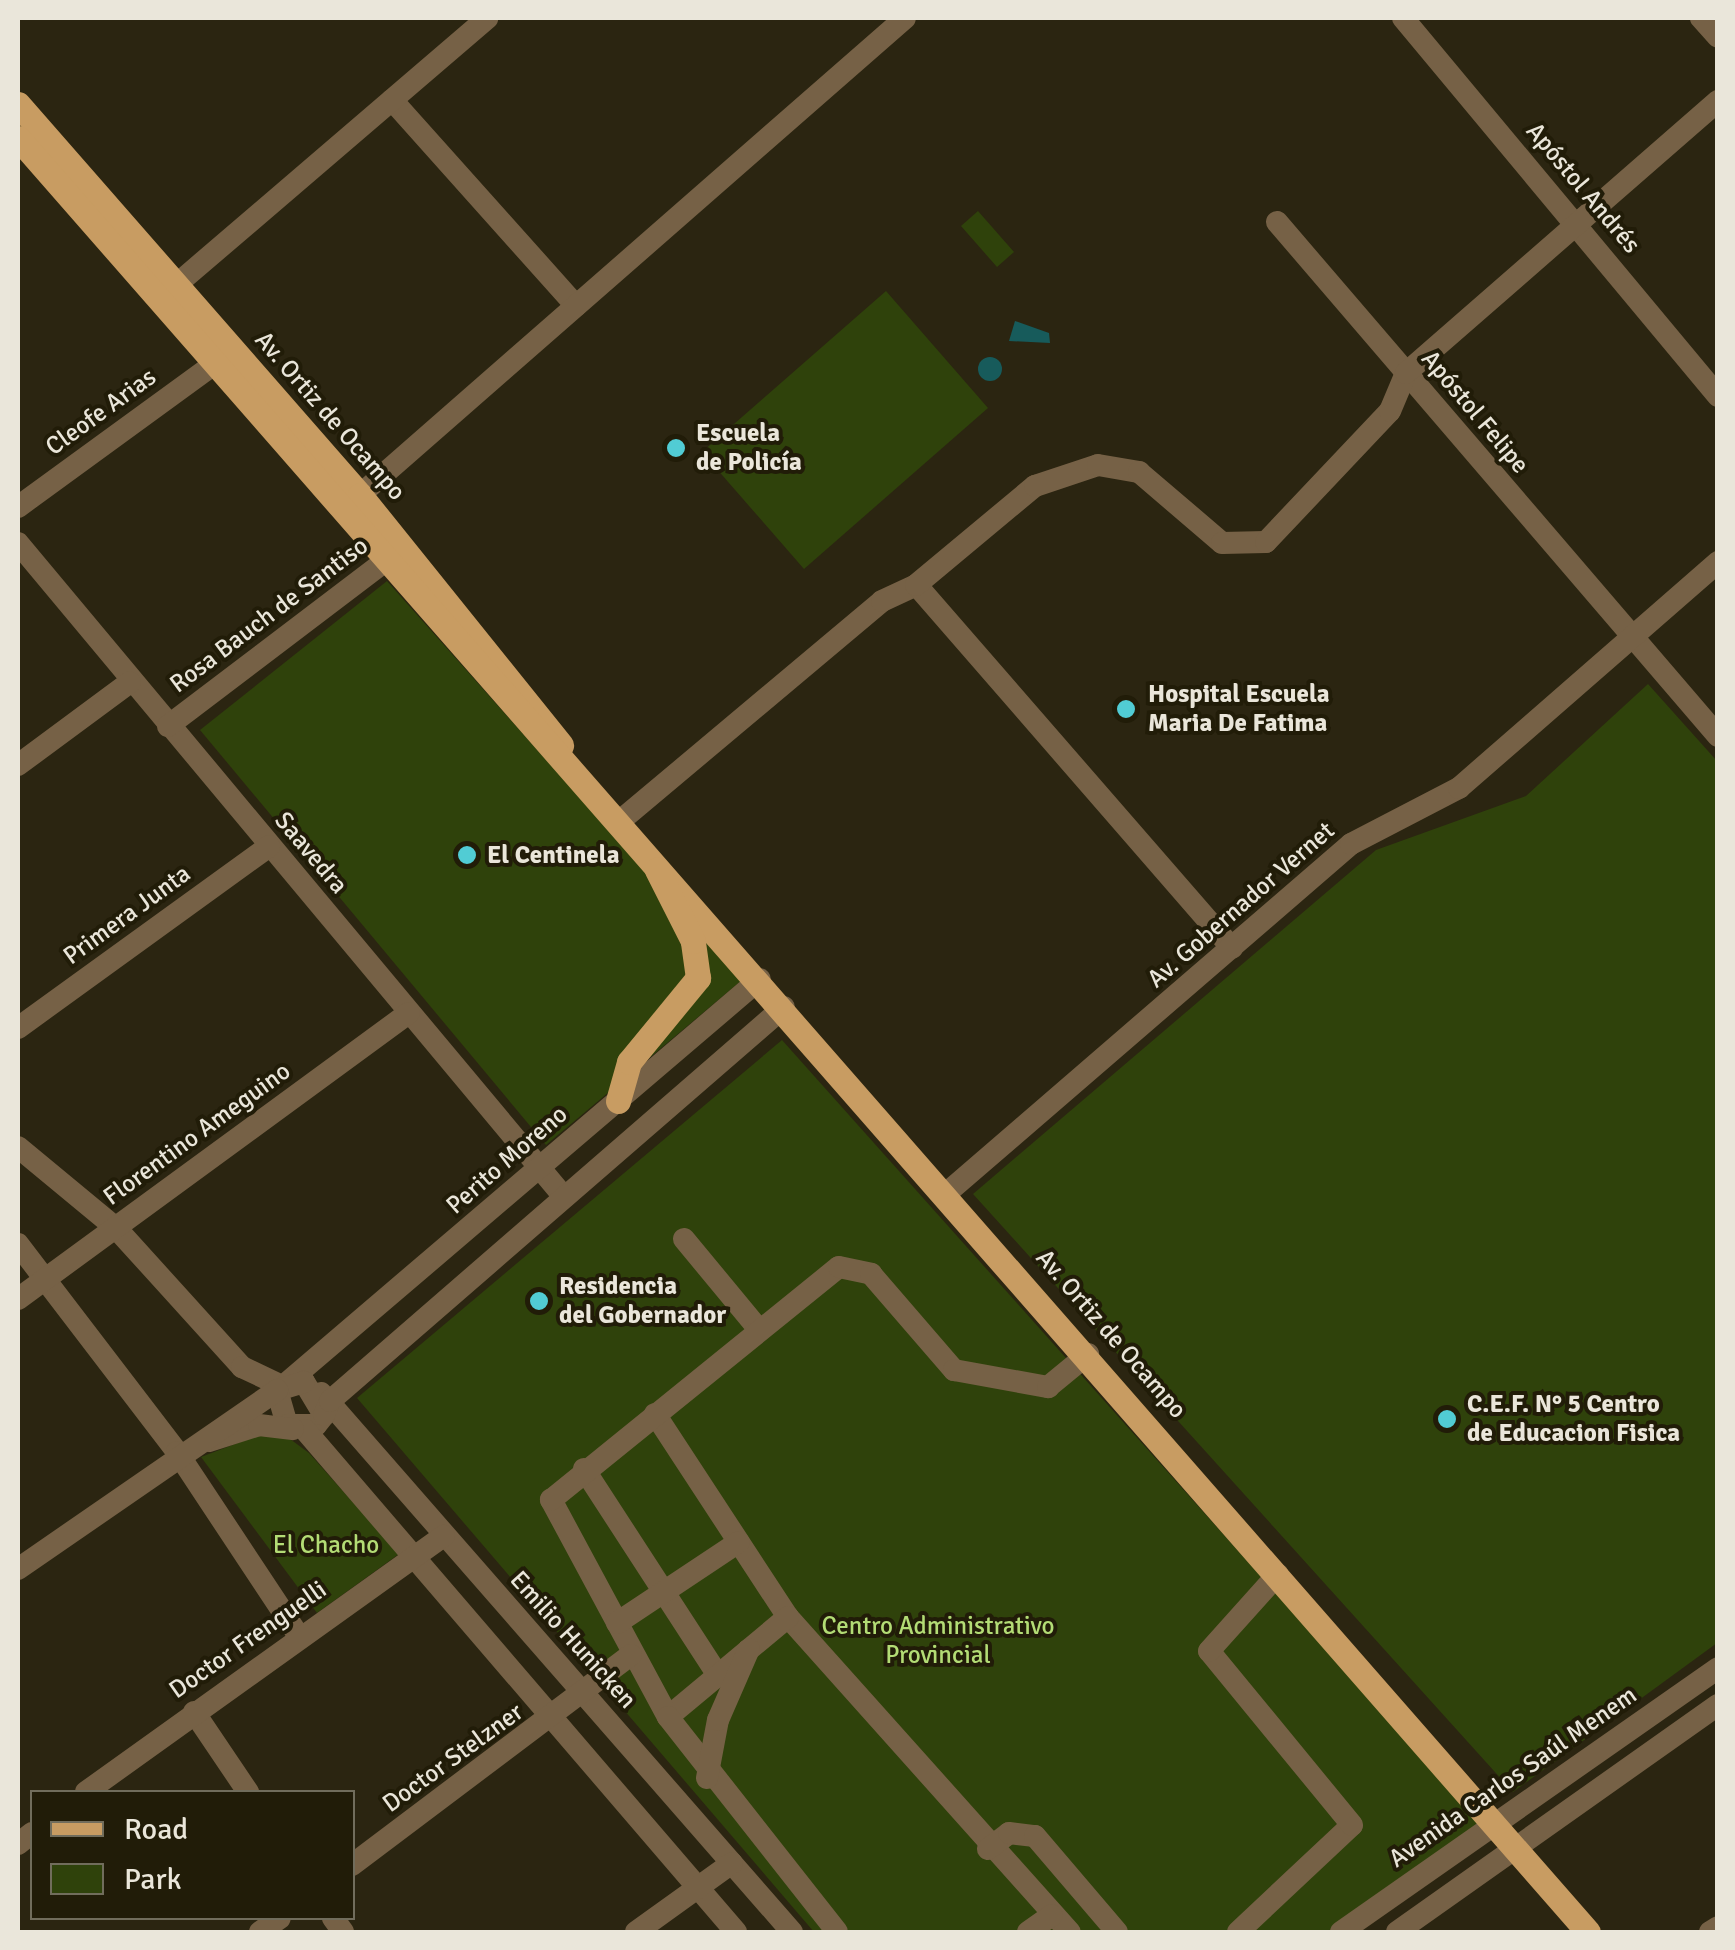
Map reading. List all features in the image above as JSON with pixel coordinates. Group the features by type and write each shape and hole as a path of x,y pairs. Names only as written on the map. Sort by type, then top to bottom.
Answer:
{"main road":[{"name":"Av. Ortiz de Ocampo","path":"18,104 360,495 394,555"},
{"name":"Av. Ortiz de Ocampo","path":"18,138 394,555 582,778 949,1192 1588,1932"},
{"path":"618,1100 629,1062 698,978 693,941 668,905 655,860"}],"street":[{"path":"176,285 487,18"},
{"path":"360,495 905,18"},
{"name":"Apóstol Andrés","path":"1403,18 1578,223 1718,396"},
{"path":"1701,18 1718,37"},
{"path":"392,100 576,306"},
{"path":"620,821 882,601 916,585 1063,470 1139,472 1222,543 1266,542 1390,411 1406,373 1718,101"},
{"name":"Apóstol Felipe","path":"1277,222 1628,640 1718,736"},
{"name":"Cleofe Arias","path":"18,507 217,362"},
{"name":"Saavedra","path":"18,543 130,682 564,1197"},
{"name":"Rosa Bauch de Santiso","path":"168,726 394,555"},
{"name":"Av. Gobernador Vernet","path":"949,1192 1351,844 1459,788 1718,562"},
{"path":"916,585 1232,948"},
{"name":"Rosa Bauch de Santiso","path":"18,765 130,682"},
{"name":"Primera Junta","path":"18,1028 269,846"},
{"name":"Perito Moreno","path":"18,1569 177,1452 282,1385 760,980"},
{"path":"299,1429 322,1401 784,1007"},
{"name":"Florentino Ameguino","path":"18,1300 409,1013"},
{"path":"18,1147 116,1228 242,1367 322,1401"},
{"path":"684,1240 756,1326"},
{"path":"18,1244 177,1452 300,1636"},
{"path":"837,1932 707,1778 668,1717 550,1510 556,1492 656,1414 817,1277 854,1267 871,1274 954,1370 1048,1387 1088,1354"},
{"path":"282,1385 276,1408 299,1429 736,1932"},
{"name":"Emilio Hunicken","path":"322,1401 792,1932"},
{"path":"656,1414 788,1617 988,1849 1070,1932"},
{"name":"Perito Moreno","path":"177,1452 259,1426 299,1429"},
{"path":"584,1468 716,1672"},
{"name":"Doctor Frenguelli","path":"89,1790 444,1536"},
{"path":"617,1623 738,1542"},
{"path":"1238,1932 1352,1825 1208,1651 1278,1574"},
{"path":"668,1717 716,1672 788,1617"},
{"path":"707,1778 718,1720 750,1646"},
{"name":"Doctor Stelzner","path":"355,1863 586,1695 631,1655"},
{"name":"Avenida Carlos Saúl Menem","path":"1341,1932 1718,1668"},
{"path":"1396,1932 1718,1704"},
{"path":"194,1712 247,1790"},
{"path":"988,1849 1010,1833 1035,1836 1116,1932"},
{"path":"636,1932 732,1863"},
{"path":"1028,1932 1052,1915"},
{"path":"1710,1932 1718,1926"}],"green space":[{"path":"978,211 1014,252 997,267 961,226"},
{"path":"886,291 988,408 804,569 702,452"},
{"name":"El Centinela","path":"387,581 742,980 546,1145 200,730"},
{"name":"C.E.F. N° 5 Centro de Educacion Fisica","path":"1648,684 1717,761 1717,1643 1513,1792 973,1194 1376,850 1526,796"},
{"name":"Centro Administrativo Provincial","path":"782,1040 1482,1824 1332,1932 814,1932 357,1398"},
{"name":"El Chacho","path":"256,1436 286,1436 309,1453 399,1554 317,1613 201,1457"}],"water":[{"path":"1015,321 1049,333 1050,343 1009,341"},
{"path":"990,357 1002,369 990,381 978,369"}],"place":[{"name":"Escuela de Policía","path":"676,448"},
{"name":"Hospital Escuela Maria De Fatima","path":"1126,709"},
{"name":"El Centinela","path":"467,855"},
{"name":"Residencia del Gobernador","path":"539,1301"},
{"name":"C.E.F. N° 5 Centro de Educacion Fisica","path":"1447,1419"}]}
